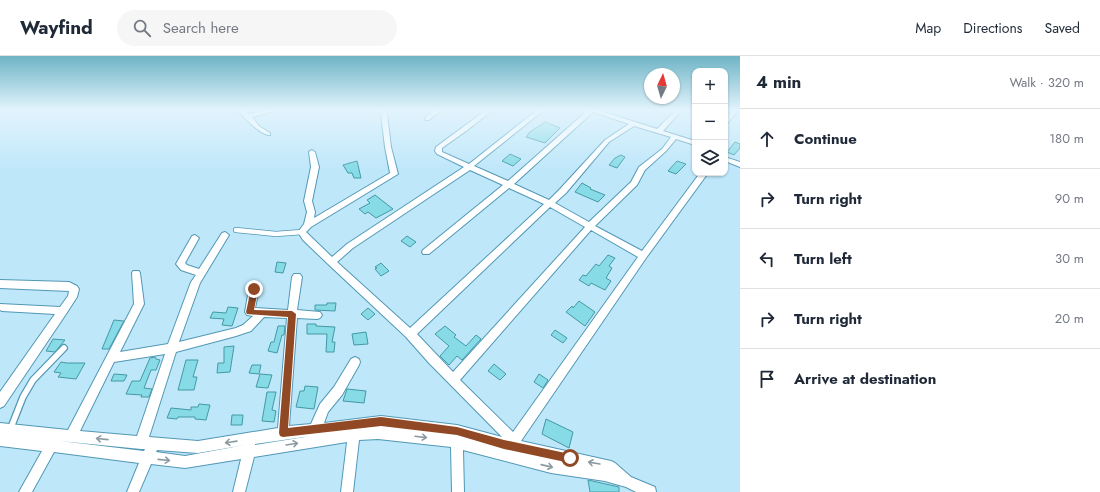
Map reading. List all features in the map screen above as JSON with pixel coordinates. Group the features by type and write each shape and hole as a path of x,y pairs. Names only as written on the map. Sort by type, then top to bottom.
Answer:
{"street":[{"path":"263,130 268,134"},
{"path":"305,228 394,174 386,130"},
{"path":"462,130 439,147 439,153 468,168 549,203 643,256"},
{"path":"331,262 350,246 468,168 515,130"},
{"path":"426,252 508,185 569,130"},
{"path":"410,334 583,170 593,155 607,141 623,130"},
{"path":"659,131 692,142"},
{"path":"453,380 590,226 634,183 642,169 664,150 675,136"},
{"path":"312,152 315,167 308,201 311,212 305,228 306,238 410,334 515,448"},
{"path":"728,160 740,165"},
{"path":"515,448 643,256 702,176"},
{"path":"133,492 147,458 147,443 172,348 196,282 225,235"},
{"path":"195,238 180,264 184,268 201,273"},
{"path":"71,436 139,304 136,273"},
{"path":"283,433 292,314 297,277"},
{"path":"0,284 69,286 74,289 72,297 0,402"},
{"path":"254,289 250,312 317,315"},
{"path":"2,307 63,310"},
{"path":"111,358 202,342 247,328 261,313"},
{"path":"315,429 324,408 338,391 355,362"},
{"path":"5,429 147,458 185,462 354,430"},
{"path":"0,440 54,440 71,436 198,447 315,429 457,436 515,448 551,467 604,475 627,481 650,492"},
{"path":"347,492 354,430"},
{"path":"457,436 458,492"},
{"path":"238,492 252,439"},
{"path":"25,492 54,440"}],"lane":[{"path":"236,230 276,234 305,228"},
{"path":"5,429 33,380 64,348"}],"building":[{"path":"532,130 558,130 545,143 526,137"},
{"path":"735,142 740,144 740,148 734,155 728,152"},
{"path":"510,154 521,159 513,166 502,161"},
{"path":"621,155 625,157 617,168 609,165 615,158"},
{"path":"357,161 361,178 354,178 352,173 348,173 343,165"},
{"path":"677,161 686,164 676,174 668,171"},
{"path":"582,183 591,188 590,189 605,195 598,202 575,192"},
{"path":"375,195 393,209 376,218 368,212 365,214 359,209 370,203 367,200"},
{"path":"407,236 416,242 410,247 401,241"},
{"path":"608,255 615,258 609,266 612,268 606,278 611,281 605,290 591,283 589,286 579,280 583,275 586,276 596,264 599,266"},
{"path":"277,262 286,263 283,273 275,272"},
{"path":"381,263 389,271 381,276 375,267"},
{"path":"579,301 595,312 585,326 566,312 572,306 573,308"},
{"path":"327,303 336,303 335,311 315,310 315,305 327,305"},
{"path":"228,307 238,308 232,326 222,325 224,319 210,318 213,312 226,313"},
{"path":"368,308 375,314 368,320 361,314"},
{"path":"114,320 124,321 109,349 102,349"},
{"path":"307,324 335,327 332,342 335,342 334,352 326,352 327,334 307,334"},
{"path":"278,326 285,326 284,335 282,335 277,353 268,351 271,342 274,342"},
{"path":"445,326 456,335 454,337 466,346 476,335 481,339 462,360 457,356 449,365 440,356 449,346 435,334"},
{"path":"555,330 567,338 563,343 551,335"},
{"path":"366,332 368,344 354,345 352,334"},
{"path":"53,339 65,340 55,352 46,351"},
{"path":"234,346 230,372 217,373 218,363 224,363 224,347"},
{"path":"155,357 156,359 160,360 156,370 151,370 144,388 152,389 149,397 126,394 132,381 140,381 150,358"},
{"path":"186,360 198,360 193,377 197,377 194,390 178,390"},
{"path":"61,362 85,363 76,379 58,377 61,373 54,372"},
{"path":"494,364 506,374 500,380 488,371"},
{"path":"252,365 261,365 259,374 249,373"},
{"path":"114,374 127,375 124,381 111,381"},
{"path":"260,374 272,375 268,388 256,387"},
{"path":"539,374 548,380 543,388 534,382"},
{"path":"305,386 318,387 314,409 296,407 300,391 304,391"},
{"path":"347,389 366,391 364,403 343,401"},
{"path":"267,392 276,392 272,410 276,411 274,422 262,421"},
{"path":"199,404 210,405 206,420 195,419 195,417 178,417 177,419 167,418 171,408 191,410 191,407 198,407"},
{"path":"232,415 243,415 242,425 231,425"},
{"path":"546,419 573,432 569,448 542,434"},
{"path":"588,480 619,487 619,492 590,492"}],"route":[{"path":"254,289 250,312 292,314 283,433 381,422 457,431 550,455 570,458"}]}
